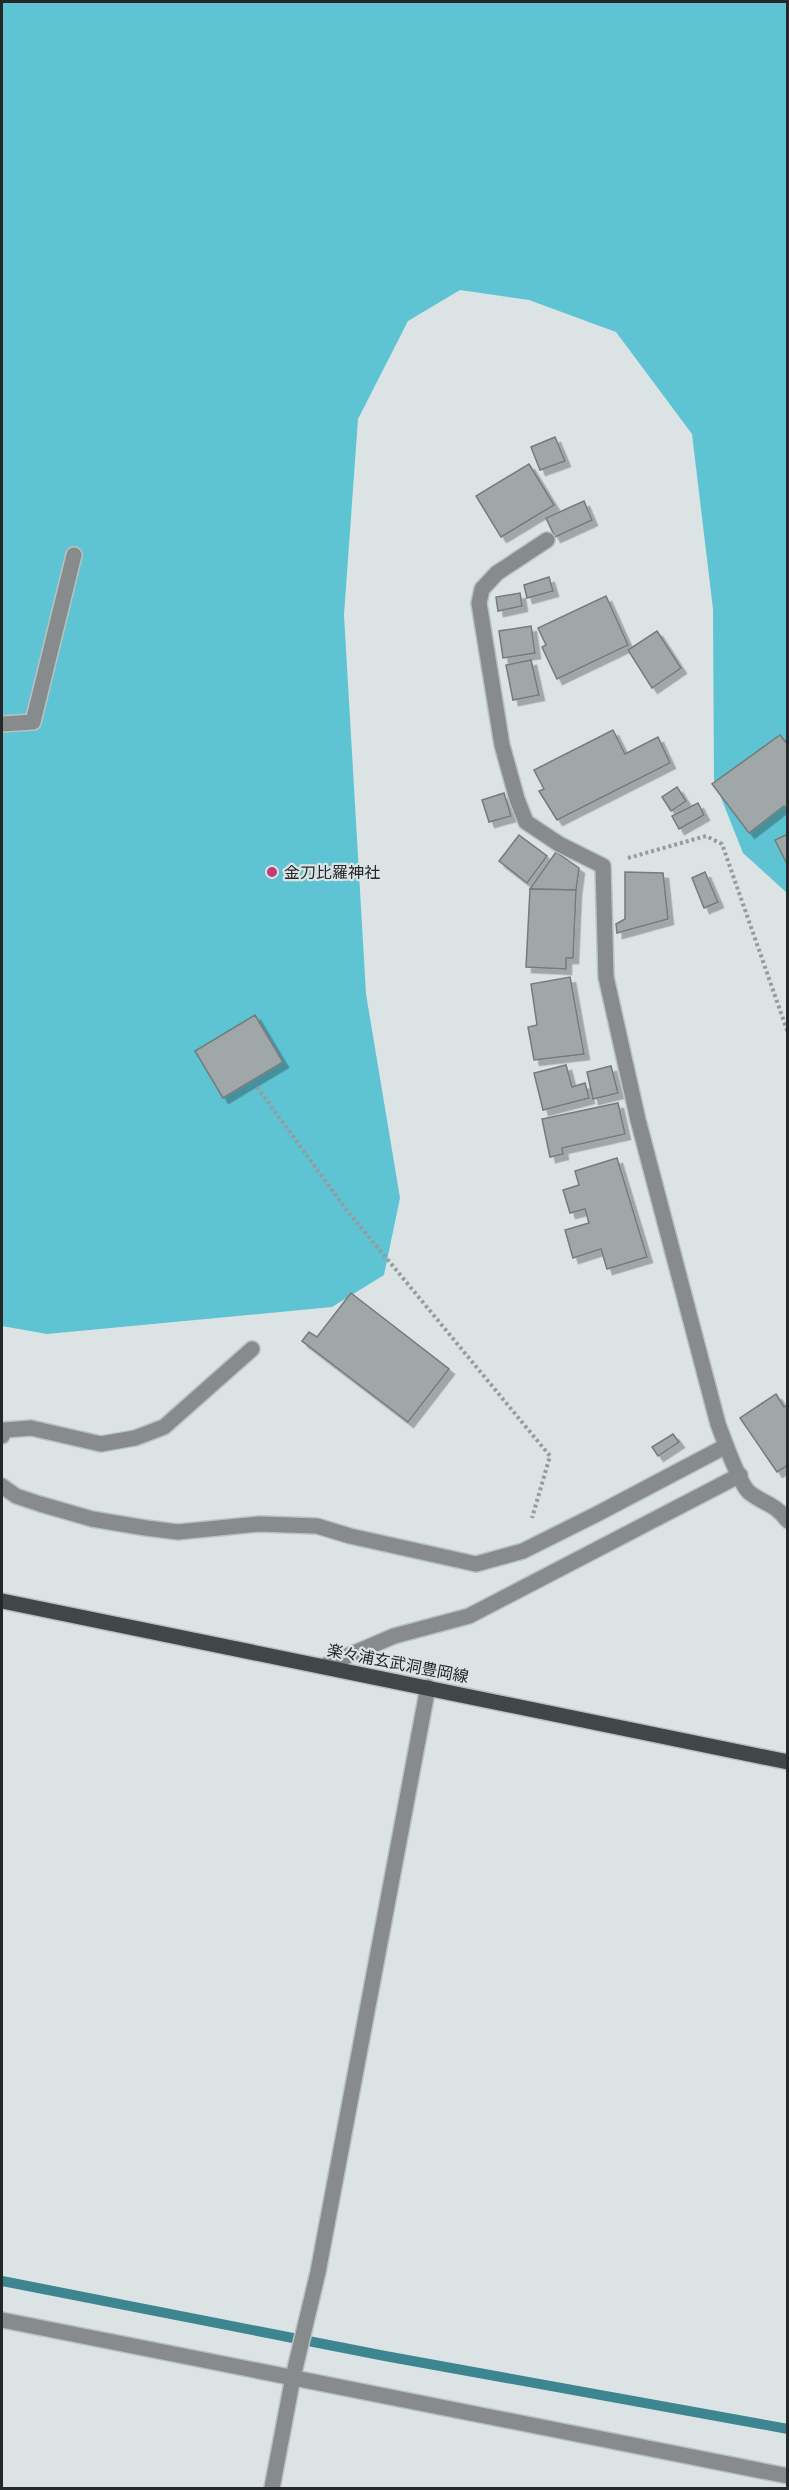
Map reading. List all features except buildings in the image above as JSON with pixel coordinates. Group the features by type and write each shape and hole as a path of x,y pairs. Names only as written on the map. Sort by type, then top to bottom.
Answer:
{"main road":[{"name":"楽々浦玄武洞豊岡線","path":"2,1601 788,1762"}],"street":[{"path":"547,540 497,573 482,589 479,603 502,745 517,800 526,822 559,843 603,866 606,977 638,1120 726,1446 748,1492 782,1503 788,1521"},
{"path":"2,724 33,722 74,555"},
{"path":"2,1436 5,1430 31,1428 101,1444 135,1438 164,1427 252,1349"},
{"path":"2,1486 16,1496 92,1519 178,1532 259,1524 316,1526 350,1536 476,1564 523,1551 726,1446"},
{"path":"324,1666 394,1636 469,1616 740,1475"},
{"path":"272,2488 293,2377 318,2272 428,1687"},
{"path":"2,2320 788,2476"}],"path":[{"path":"603,866 706,836 722,844 788,1033"},
{"path":"257,1087 345,1208 550,1456 523,1551"}],"shaded area":[{"path":"2,2 787,2 787,893 743,853 714,780 713,609 692,434 616,332 529,300 460,290 408,321 358,419 344,615 366,994 400,1198 384,1275 332,1307 47,1334 2,1326"}],"waterway":[{"path":"2,2281 385,2356 788,2429"}],"place":[{"name":"金刀比羅神社","path":"272,872"}]}
